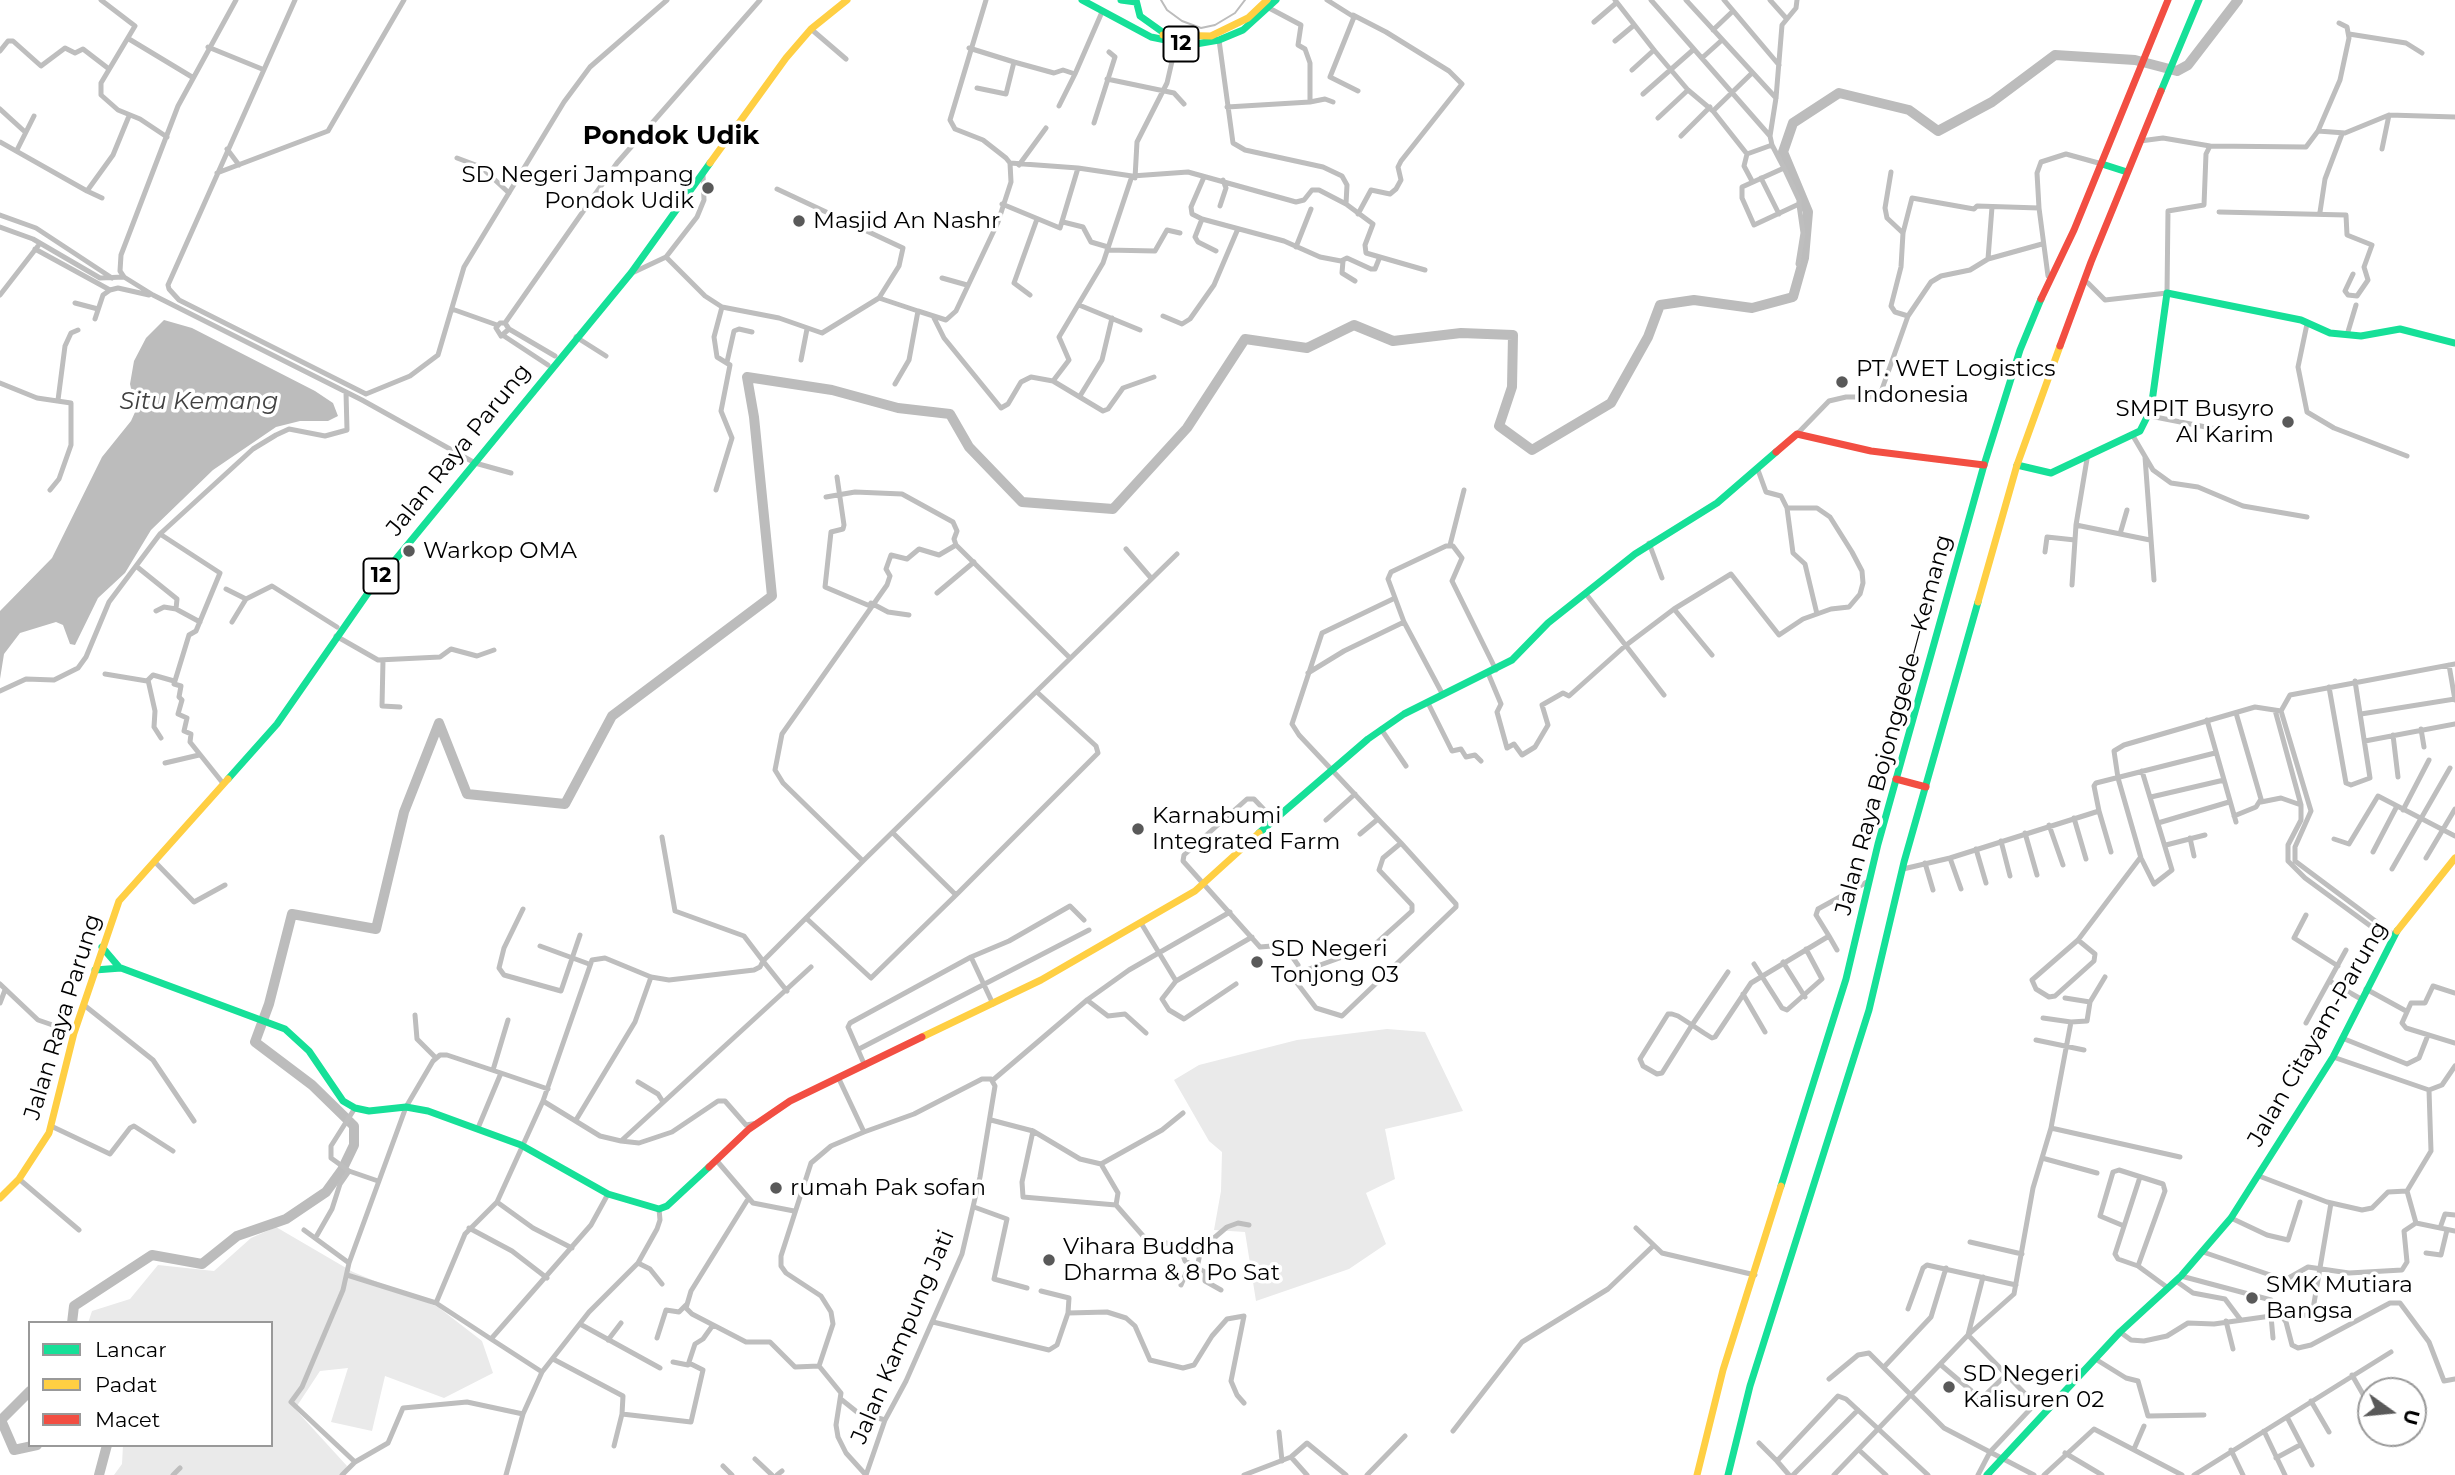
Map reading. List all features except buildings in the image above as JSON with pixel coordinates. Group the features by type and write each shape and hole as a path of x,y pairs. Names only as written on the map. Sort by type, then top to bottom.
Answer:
{"main road":[{"name":"Jalan Raya Parung","path":"472,462 702,174 783,54 803,31 839,0"},
{"name":"Jalan Raya Parung","path":"0,1192 19,1174 44,1131 70,1031 97,944 116,898 222,782 276,718 397,547 631,273 780,67 811,29 847,0"},
{"name":"12","path":"1082,0 1136,31 1176,44 1219,40 1243,30 1268,4"},
{"name":"12","path":"1091,0 1139,27 1168,36 1211,36 1229,29 1276,0"},
{"path":"1121,0 1136,1 1140,16 1168,36"},
{"name":"Jalan Raya Bojonggede—Kemang","path":"1697,1475 1723,1370 1846,979 1896,779 1984,465 2020,350 2049,279 2102,164 2168,0"},
{"name":"Jalan Raya Bojonggede—Kemang","path":"1727,1475 1750,1386 1863,1030 1903,869 2017,465 2052,363 2127,172 2199,0"},
{"path":"2102,164 2127,172"},
{"path":"2017,465 2051,473 2087,459 2133,436 2145,426 2150,416 2167,293 2301,320 2347,336 2400,329 2455,343"},
{"path":"102,947 111,961 121,968 271,1023 297,1038 338,1096 355,1108 369,1111 406,1107 478,1128 521,1145 608,1194 659,1209 667,1206 758,1123 801,1095 865,1067 993,1004 1141,923 1204,885 1330,769 1381,729 1404,714 1511,660 1548,623 1649,543 1717,503 1797,434 1871,451 1984,465"},
{"name":"Jalan Raya Parung","path":"0,1198 19,1179 39,1152 51,1126 83,1004 119,901 276,724 337,632"},
{"path":"1896,779 1926,787"},
{"name":"Jalan Citayam-Parung","path":"1987,1475 1999,1459 2097,1360 2120,1332 2203,1252 2231,1218 2333,1057 2393,938 2455,858"},
{"path":"94,970 103,967 121,968"}],"street":[{"path":"101,0 134,23 129,39 101,83 101,95 107,103 140,119 167,137"},
{"path":"236,0 192,77 121,255 120,271 124,277 153,295 346,392 472,462 511,473"},
{"path":"295,0 168,285 170,294 179,300 366,394 410,376 432,362 442,348 464,267 582,76 618,40 667,0"},
{"path":"217,173 328,131 404,0"},
{"path":"452,309 497,324 505,323 617,163 761,0"},
{"path":"986,0 955,95 951,124 955,129 983,140 1010,163 1134,177 1170,172 1223,180 1258,193 1296,202 1304,200 1312,190 1319,190 1346,204 1373,224 1365,252 1379,259 1425,270"},
{"path":"1327,0 1440,65 1455,75 1462,85 1401,161 1398,167 1401,180 1396,189 1390,194 1371,190 1358,214"},
{"path":"1651,0 1770,136"},
{"path":"1686,0 1776,98"},
{"path":"1724,0 1779,65"},
{"path":"1770,0 1786,18"},
{"path":"1797,0 1796,8 1782,25 1770,136 1799,204 1802,234 1798,264"},
{"path":"1594,22 1615,1 1688,90 1712,109 1747,154"},
{"path":"1268,4 1301,24 1298,45 1305,49 1310,63 1310,102"},
{"path":"1713,30 1733,11"},
{"path":"1059,106 1102,12"},
{"path":"1353,16 1330,77 1358,91"},
{"path":"2140,141 2163,138 2210,146 2302,149 2318,131 2340,80 2349,34 2347,27 2339,23"},
{"path":"1615,41 1633,26"},
{"path":"811,29 846,59"},
{"path":"2349,34 2406,43 2422,53"},
{"path":"129,39 192,77"},
{"path":"1219,40 1227,107 1235,145 1335,172 1346,181 1346,204"},
{"path":"1702,58 1721,40"},
{"path":"0,51 8,41 13,41 43,66 65,48 75,53 83,49 109,69"},
{"path":"1053,381 1069,360 1059,337 1079,305 1107,248 1134,177 1137,142 1162,93 1176,44"},
{"path":"208,47 262,69"},
{"path":"969,48 1054,73 1063,70 1075,74"},
{"path":"1632,70 1654,50"},
{"path":"1643,94 1693,50"},
{"path":"1094,123 1115,57 1110,52"},
{"path":"977,88 1006,94 1014,62"},
{"path":"1681,136 1752,73"},
{"path":"1107,79 1179,96 1184,104"},
{"path":"1658,118 1688,90"},
{"path":"1227,107 1325,99 1334,102"},
{"path":"0,109 24,131"},
{"path":"2318,131 2342,134 2389,115 2455,117"},
{"path":"2382,149 2389,115"},
{"path":"17,150 24,131 34,116"},
{"path":"87,191 113,155 130,116"},
{"path":"1019,165 1046,128"},
{"path":"2320,212 2325,179 2342,134"},
{"path":"0,142 102,198"},
{"path":"1747,154 1772,145"},
{"path":"2088,283 2104,300 2167,293 2168,212 2204,205 2206,154 2210,146"},
{"path":"227,149 239,165"},
{"path":"1747,154 1744,166 1752,181"},
{"path":"2049,279 2039,208 2037,173 2041,162 2066,154 2102,164"},
{"path":"457,158 481,167 509,193"},
{"path":"879,298 946,320 951,317 998,222 1011,182 1010,163"},
{"path":"1784,168 1752,181 1742,189 1753,224 1799,204"},
{"path":"1002,204 1060,228 1077,169"},
{"path":"1891,172 1885,208 1887,218 1903,233"},
{"path":"631,273 641,271 666,257 697,217 704,200 702,174"},
{"path":"1204,177 1191,210 1202,219 1296,247 1320,257 1343,261 1346,258 1373,270 1379,259"},
{"path":"1761,178 1779,214"},
{"path":"1220,206 1226,188 1223,180"},
{"path":"666,257 705,296 722,307 779,318 807,329 826,332 879,298 899,266 903,248 776,189"},
{"path":"1908,316 1891,308 1901,267 1903,233 1912,198 1974,209 2039,208"},
{"path":"1988,259 1987,239 1992,207"},
{"path":"1296,247 1311,209"},
{"path":"2220,212 2320,212 2346,215 2347,234 2372,242 2364,267 2368,279 2357,296 2348,295 2345,291 2353,274"},
{"path":"0,215 36,228 112,278"},
{"path":"1030,295 1014,283 1037,219"},
{"path":"1202,219 1196,240 1216,251"},
{"path":"1063,222 1083,227 1091,242 1107,248 1155,250 1167,230 1180,233"},
{"path":"0,227 21,233 110,290"},
{"path":"1163,316 1184,324 1190,319 1214,285 1237,231"},
{"path":"1797,434 1829,401 1880,394 1908,316 1931,282 1941,276 1970,270 1988,259 2042,244"},
{"path":"38,246 100,278 124,277"},
{"path":"0,295 38,246"},
{"path":"1343,261 1342,273 1355,281"},
{"path":"942,278 967,285"},
{"path":"95,319 103,295 110,290 118,288 153,295"},
{"path":"75,303 98,309"},
{"path":"2347,336 2356,304"},
{"path":"1079,305 1140,330"},
{"path":"716,490 732,440 721,411 731,368 717,356 714,337 722,307"},
{"path":"895,384 909,360 919,311"},
{"path":"933,316 944,338 1001,408 1008,404 1026,378 1053,381 1105,411 1123,388 1154,377"},
{"path":"1080,396 1102,360 1112,318"},
{"path":"505,323 509,330 555,356"},
{"path":"497,324 498,334 548,365"},
{"path":"2307,324 2298,368 2307,412 2334,428 2407,456"},
{"path":"801,360 807,329"},
{"path":"58,400 65,346 71,333 78,330"},
{"path":"504,336 509,330"},
{"path":"727,362 734,331 752,332"},
{"path":"576,337 606,356"},
{"path":"0,383 37,398 67,401 72,407 71,445 59,479 50,490"},
{"path":"0,691 26,679 54,680 78,668 86,657 108,602 136,566 145,549 253,449 276,435 289,429 325,436 347,430 346,392"},
{"path":"2150,416 2216,429"},
{"path":"2133,436 2153,470 2171,482 2199,486 2243,506 2307,517"},
{"path":"2144,453 2154,580"},
{"path":"2072,585 2076,525 2087,459"},
{"path":"1758,470 1766,492 1781,496 1787,508 1793,553 1805,564 1817,614"},
{"path":"837,477 844,525 842,529 831,532 825,587 888,612 909,615"},
{"path":"1450,545 1464,490"},
{"path":"826,497 887,492 910,497 953,522 957,531 954,539 956,545 1070,658"},
{"path":"1450,545 1462,560 1452,581 1492,671 1501,704 1497,712 1507,748 1514,744 1522,755 1535,747 1548,725 1542,705 1563,693 1569,696 1625,646 1675,609 1731,574 1779,635 1817,614 1849,607 1860,594 1862,571 1830,517 1817,508 1787,508"},
{"path":"2120,534 2127,510"},
{"path":"2076,525 2150,540"},
{"path":"160,534 220,573 196,631 189,635 174,681"},
{"path":"2045,552 2047,537 2075,540"},
{"path":"1649,543 1662,578"},
{"path":"863,861 791,794 775,770 777,747 790,720 890,580 886,569 891,555 907,559 919,549 939,555 956,545"},
{"path":"1443,696 1404,622 1388,579 1389,573 1450,545"},
{"path":"1126,549 1152,578"},
{"path":"436,1303 469,1228 496,1202 543,1101 589,964 596,957 605,958 651,977 676,980 760,967 863,861 894,834 1177,554"},
{"path":"937,593 974,562"},
{"path":"136,566 177,599 176,609"},
{"path":"232,622 246,599 272,586 374,658 383,660 440,657 451,649 477,656 494,650"},
{"path":"226,589 246,599"},
{"path":"1586,594 1664,695"},
{"path":"1395,598 1322,633 1292,724 1330,769 1401,843 1456,908 1342,1016 1316,1008 1294,979 1295,974 1373,946 1412,911 1412,905 1384,877 1379,867 1383,858 1401,843"},
{"path":"156,611 164,607 176,609 200,622"},
{"path":"1675,609 1712,655"},
{"path":"1307,673 1343,651 1404,622"},
{"path":"383,660 382,706 400,708"},
{"path":"2278,710 2290,695 2452,664 2455,700 2361,715"},
{"path":"105,674 148,680"},
{"path":"148,680 153,675 181,686 179,698 183,699 178,714 187,718 184,731 192,735 190,742 222,782"},
{"path":"148,680 155,712 154,727 161,738"},
{"path":"2329,687 2347,784 2369,778 2355,681"},
{"path":"806,918 871,978 1098,753 1096,746 1038,693"},
{"path":"1428,703 1452,751 1461,749 1466,757 1475,755 1480,761"},
{"path":"2143,771 2172,871 2154,884 2150,882 2140,858 2118,778 2113,755 2117,748 2255,707 2278,710"},
{"path":"2278,710 2301,805 2302,818 2287,849 2291,865 2393,938"},
{"path":"2278,710 2311,809 2309,820 2295,847 2295,861 2393,938"},
{"path":"2236,713 2261,802"},
{"path":"2207,720 2235,819 2261,802 2281,798 2301,805"},
{"path":"2365,741 2455,724"},
{"path":"1381,729 1406,766"},
{"path":"2421,729 2424,747"},
{"path":"2393,735 2398,777"},
{"path":"2111,852 2094,785 2215,753"},
{"path":"165,763 199,755"},
{"path":"2403,810 2429,761"},
{"path":"2392,869 2450,768"},
{"path":"2151,797 2224,780"},
{"path":"1326,820 1355,794"},
{"path":"2334,839 2349,844 2377,796 2455,836"},
{"path":"1275,820 1254,799 1247,799 1188,851 1183,861 1264,949 1284,945 1298,965"},
{"path":"2158,823 2229,802"},
{"path":"2373,852 2397,806"},
{"path":"2426,858 2455,809"},
{"path":"1903,869 1950,858 2099,811"},
{"path":"2074,818 2086,859"},
{"path":"2302,818 2309,820"},
{"path":"1360,834 1378,819"},
{"path":"2049,825 2063,865"},
{"path":"2025,833 2037,875"},
{"path":"894,834 956,895"},
{"path":"2166,845 2205,835"},
{"path":"662,837 675,911 744,936 787,991"},
{"path":"2190,838 2194,856"},
{"path":"2001,842 2010,876"},
{"path":"1976,849 1986,883"},
{"path":"1950,858 1961,889"},
{"path":"2078,940 2095,958 2055,996 2047,996 2036,989 2031,982 2034,978 2078,940 2140,858"},
{"path":"155,862 193,902 225,885"},
{"path":"1925,863 1933,890"},
{"path":"1837,950 1816,915 1817,911 1870,880"},
{"path":"865,1067 848,1027 851,1021 971,957 1009,941 1070,906 1084,920"},
{"path":"523,909 507,940 501,973 561,991 580,935"},
{"path":"819,1366 834,1320 821,1296 790,1276 781,1266 781,1256 794,1211 814,1159 840,1141 914,1114 982,1079 993,1080 1087,1000 1157,953 1230,912"},
{"path":"2306,915 2294,938 2338,966"},
{"path":"1141,923 1175,981"},
{"path":"859,1049 1089,930"},
{"path":"1728,972 1692,1026 1662,1073 1657,1074 1641,1064 1640,1059 1668,1014 1692,1026 1714,1038 1743,994 1761,975 1829,936"},
{"path":"1236,984 1184,1019 1169,1010 1162,999 1175,981 1252,937"},
{"path":"540,946 589,964"},
{"path":"1754,964 1784,1010 1805,997 1822,979 1806,949"},
{"path":"2306,1023 2346,950"},
{"path":"971,957 993,1004"},
{"path":"1783,961 1805,997"},
{"path":"621,1141 811,967"},
{"path":"576,1120 635,1022 651,977"},
{"path":"2043,1018 2087,1021 2090,1002 2105,977"},
{"path":"2330,982 2361,999"},
{"path":"0,984 38,1020 70,1031"},
{"path":"2455,993 2433,986 2425,1003 2412,1002 2402,1021 2404,1027 2455,1043"},
{"path":"2366,989 2406,1011"},
{"path":"0,1003 5,990"},
{"path":"1743,994 1765,1032"},
{"path":"2065,998 2090,1002"},
{"path":"1087,1000 1108,1016 1127,1015 1146,1033"},
{"path":"83,1004 118,1035 153,1060 194,1121"},
{"path":"415,1015 417,1039 436,1058"},
{"path":"493,1070 508,1020"},
{"path":"1833,1475 1968,1335 2011,1299 2016,1285 2033,1188 2051,1128 2071,1022"},
{"path":"2342,1038 2407,1064 2418,1058 2428,1035"},
{"path":"2036,1040 2084,1050"},
{"path":"355,1462 291,1402 309,1372 348,1275 349,1263 406,1107 436,1058 447,1055 548,1089"},
{"path":"2333,1057 2430,1090 2442,1085 2455,1066"},
{"path":"478,1128 501,1073"},
{"path":"839,1079 864,1132"},
{"name":"Jalan Kampung Jati","path":"866,1474 885,1420 933,1322 962,1254 991,1120 995,1089 993,1080"},
{"path":"638,1082 658,1094 663,1102"},
{"path":"2416,1223 2407,1191 2431,1151 2430,1090"},
{"path":"543,1101 600,1136 639,1143 672,1132 718,1101 725,1101 746,1125 758,1123"},
{"path":"355,1108 341,1128 330,1152 339,1165 378,1181"},
{"path":"1101,1164 1162,1130 1184,1113"},
{"path":"991,1120 1033,1131 1077,1157 1101,1164 1118,1193 1116,1205"},
{"path":"51,1126 110,1154 134,1126 173,1150"},
{"path":"2051,1128 2180,1157"},
{"path":"1033,1131 1023,1173 1023,1197 1116,1205 1144,1237 1180,1247 1201,1249"},
{"path":"2042,1158 2097,1173"},
{"path":"717,1161 748,1199 766,1208 794,1211"},
{"path":"2124,1226 2100,1216 2112,1174 2119,1170 2161,1183 2165,1191 2138,1266"},
{"path":"316,1237 332,1209 340,1184 349,1171"},
{"path":"2259,1176 2331,1203 2366,1210 2388,1192 2407,1191"},
{"path":"2140,1177 2115,1256 2138,1266 2168,1288"},
{"path":"19,1179 79,1230"},
{"path":"491,1339 591,1225 608,1194"},
{"path":"657,1338 666,1310 679,1312 686,1305 748,1199"},
{"path":"496,1202 533,1228 572,1248"},
{"path":"2231,1218 2267,1235 2288,1240 2300,1202"},
{"path":"2120,1332 2132,1340 2144,1341 2167,1336 2188,1323 2312,1315 2331,1203"},
{"path":"974,1207 1007,1220 994,1279 1027,1288"},
{"path":"506,1475 523,1414 542,1372 580,1324 638,1263 657,1229 659,1209"},
{"path":"2426,1253 2441,1255 2445,1214 2455,1215"},
{"path":"1197,1268 1201,1249 1227,1227 1238,1223 1249,1225"},
{"path":"2203,1252 2285,1280 2301,1269 2349,1273 2404,1269 2407,1262 2404,1231 2416,1223 2455,1231"},
{"path":"469,1228 512,1251 547,1278"},
{"path":"1636,1228 1652,1247 1683,1260 1755,1275"},
{"path":"304,1230 349,1263"},
{"path":"1970,1242 2022,1254"},
{"path":"1180,1247 1189,1266 1181,1285"},
{"path":"1453,1431 1522,1342 1608,1289 1652,1247"},
{"path":"638,1263 650,1269 662,1284"},
{"path":"1189,1266 1205,1272 1205,1281 1221,1290"},
{"path":"1908,1309 1924,1266 1946,1268 2016,1285"},
{"path":"1884,1367 1931,1317 1946,1268"},
{"path":"348,1275 436,1303 542,1372"},
{"path":"1968,1335 1983,1277"},
{"path":"2178,1278 2271,1300 2283,1318 2292,1345 2300,1348 2390,1303 2400,1303 2429,1342 2444,1381 2455,1379"},
{"path":"2178,1278 2193,1293 2227,1300 2241,1319"},
{"path":"933,1322 1049,1350 1057,1345 1068,1312 1069,1298 1041,1292"},
{"path":"686,1305 692,1314 746,1342 768,1341 795,1367 819,1366"},
{"path":"1068,1312 1096,1310 1125,1317 1136,1327 1148,1357 1161,1364 1183,1368 1194,1365 1212,1336 1227,1320 1244,1316 1231,1381 1244,1403"},
{"path":"2271,1316 2273,1338"},
{"path":"2226,1321 2232,1349"},
{"path":"608,1340 621,1323"},
{"path":"580,1324 660,1368"},
{"path":"673,1362 686,1366 695,1344 704,1339 713,1325"},
{"path":"1968,1335 2035,1404 1990,1452 1978,1475"},
{"path":"2194,1475 2391,1352"},
{"path":"1829,1379 1862,1353 1871,1354 1944,1428 2034,1475"},
{"path":"553,1359 623,1396 614,1446"},
{"path":"2097,1360 2124,1377 2138,1381 2148,1416 2204,1415"},
{"path":"621,1414 694,1421 703,1370 689,1363"},
{"path":"1941,1365 1981,1399 2007,1374"},
{"path":"819,1366 841,1392 837,1418 838,1437 846,1452 866,1474"},
{"path":"2353,1375 2357,1383"},
{"path":"1777,1461 1836,1397 1844,1398 1928,1475"},
{"path":"842,1399 858,1412 885,1420"},
{"path":"2311,1401 2329,1432"},
{"path":"342,1475 355,1462 388,1443 404,1408 467,1402 523,1414"},
{"path":"1759,1443 1791,1475 1858,1410"},
{"path":"2287,1417 2312,1465"},
{"path":"2134,1448 2144,1426"},
{"path":"2044,1475 2094,1429 2182,1475"},
{"path":"2264,1431 2285,1475"},
{"path":"1279,1432 1282,1461"},
{"path":"1367,1475 1405,1436"},
{"path":"1244,1475 1291,1457 1307,1443 1346,1475"},
{"path":"2276,1458 2300,1445"},
{"path":"1859,1450 1886,1475"},
{"path":"2231,1450 2243,1475"},
{"path":"2065,1453 2102,1475"},
{"path":"1291,1457 1307,1475"},
{"path":"755,1459 772,1475"},
{"path":"723,1466 732,1475"},
{"path":"173,1475 180,1468"},
{"path":"1260,1468 1264,1475"},
{"path":"1839,1469 1846,1475"}],"shaded area":[{"path":"1387,1029 1425,1032 1463,1111 1385,1129 1395,1179 1366,1193 1386,1244 1349,1269 1256,1301 1245,1232 1214,1230 1221,1191 1222,1152 1209,1141 1174,1080 1199,1065 1297,1040"},
{"path":"276,1227 353,1272 438,1307 482,1341 493,1373 444,1398 385,1376 372,1431 331,1422 348,1368 320,1371 295,1409 347,1466 342,1475 114,1475 122,1464 123,1447 273,1447 273,1321 89,1321 92,1311 130,1299 158,1265 214,1271 251,1238"}],"water":[{"name":"Situ Kemang","path":"164,320 192,328 315,391 333,403 338,416 328,421 300,421 276,427 213,470 151,530 125,573 98,598 75,645 70,644 63,625 56,622 20,633 4,654 0,679 0,611 52,558 102,457 131,421 136,410 130,384 134,361 146,338"}],"waterway":[{"path":"1161,0 1167,10 1182,21 1201,28 1215,25 1235,13 1245,0"},
{"path":"72,1321 74,1306 152,1255 202,1264 237,1236 286,1219 326,1192 342,1170 354,1145 354,1126 312,1085 255,1042 269,1004 292,914 376,929 404,812 439,723 467,794 565,804 612,716 772,596 754,417 747,377 832,390 898,408 950,414 969,447 1022,502 1113,509 1187,428 1245,339 1307,348 1354,325 1393,341 1461,333 1513,335 1512,387 1499,426 1532,450 1611,403 1648,337 1660,305 1694,300 1752,308 1793,297 1804,258 1808,212 1783,152 1793,123 1839,93 1909,110 1938,131 1992,102 2055,55 2135,60 2177,71 2188,65 2238,0"},
{"path":"28,1393 1,1420 14,1450 28,1447"},
{"path":"99,1475 106,1447"}],"traffic: fast":[{"path":"1082,0 1151,37 1190,45 1219,40 1243,30 1276,0"},
{"path":"1121,0 1136,2"},
{"path":"1136,0 1140,16 1168,36"},
{"path":"2161,91 2199,0"},
{"path":"228,779 277,724 368,593 631,273 710,163"},
{"path":"2102,164 2127,172"},
{"path":"2017,465 2051,473 2140,431 2151,409 2167,293 2301,320 2330,333 2361,336 2400,329 2455,343"},
{"path":"1781,1186 1846,979 1878,844 1984,465 2020,350 2041,299"},
{"path":"1259,833 1368,739 1404,714 1512,660 1548,623 1635,554 1717,503 1776,452"},
{"path":"1728,1475 1750,1386 1869,1010 1904,862 1978,602"},
{"path":"1987,1475 2120,1332 2181,1276 2231,1218 2333,1057 2397,931"},
{"path":"102,947 119,967"},
{"path":"95,970 121,968 285,1029 309,1051 343,1101 355,1108 369,1111 406,1107 428,1111 521,1145 608,1194 659,1209 667,1206 709,1167"}],"traffic: slow":[{"path":"710,163 786,58 811,29 847,0"},
{"path":"1163,35 1211,36 1248,18 1267,0"},
{"path":"1978,602 2017,465 2060,346"},
{"path":"0,1198 19,1179 49,1133 74,1033 119,901 228,779"},
{"path":"922,1037 1041,980 1195,891 1259,833"},
{"path":"2397,931 2455,858"},
{"path":"1697,1475 1723,1370 1781,1186"}],"traffic: jam":[{"path":"2041,299 2074,230 2168,0"},
{"path":"2060,346 2091,262 2161,91"},
{"path":"1776,452 1797,434 1871,451 1984,465"},
{"path":"1896,779 1926,787"},
{"path":"709,1167 749,1129 790,1101 922,1037"}],"place":[{"name":"SD Negeri Jampang Pondok Udik","path":"708,188"},
{"name":"Masjid An Nashr","path":"799,221"},
{"name":"PT. WET Logistics Indonesia","path":"1842,382"},
{"name":"SMPIT Busyro Al Karim","path":"2288,422"},
{"name":"Warkop OMA","path":"409,551"},
{"name":"Karnabumi Integrated Farm","path":"1138,829"},
{"name":"SD Negeri Tonjong 03","path":"1257,962"},
{"name":"rumah Pak sofan","path":"776,1188"},
{"name":"Vihara Buddha Dharma & 8 Po Sat","path":"1049,1260"},
{"name":"SMK Mutiara Bangsa","path":"2252,1298"},
{"name":"SD Negeri Kalisuren 02","path":"1949,1387"}],"district":[{"name":"Pondok Udik","path":"671,136"}]}
